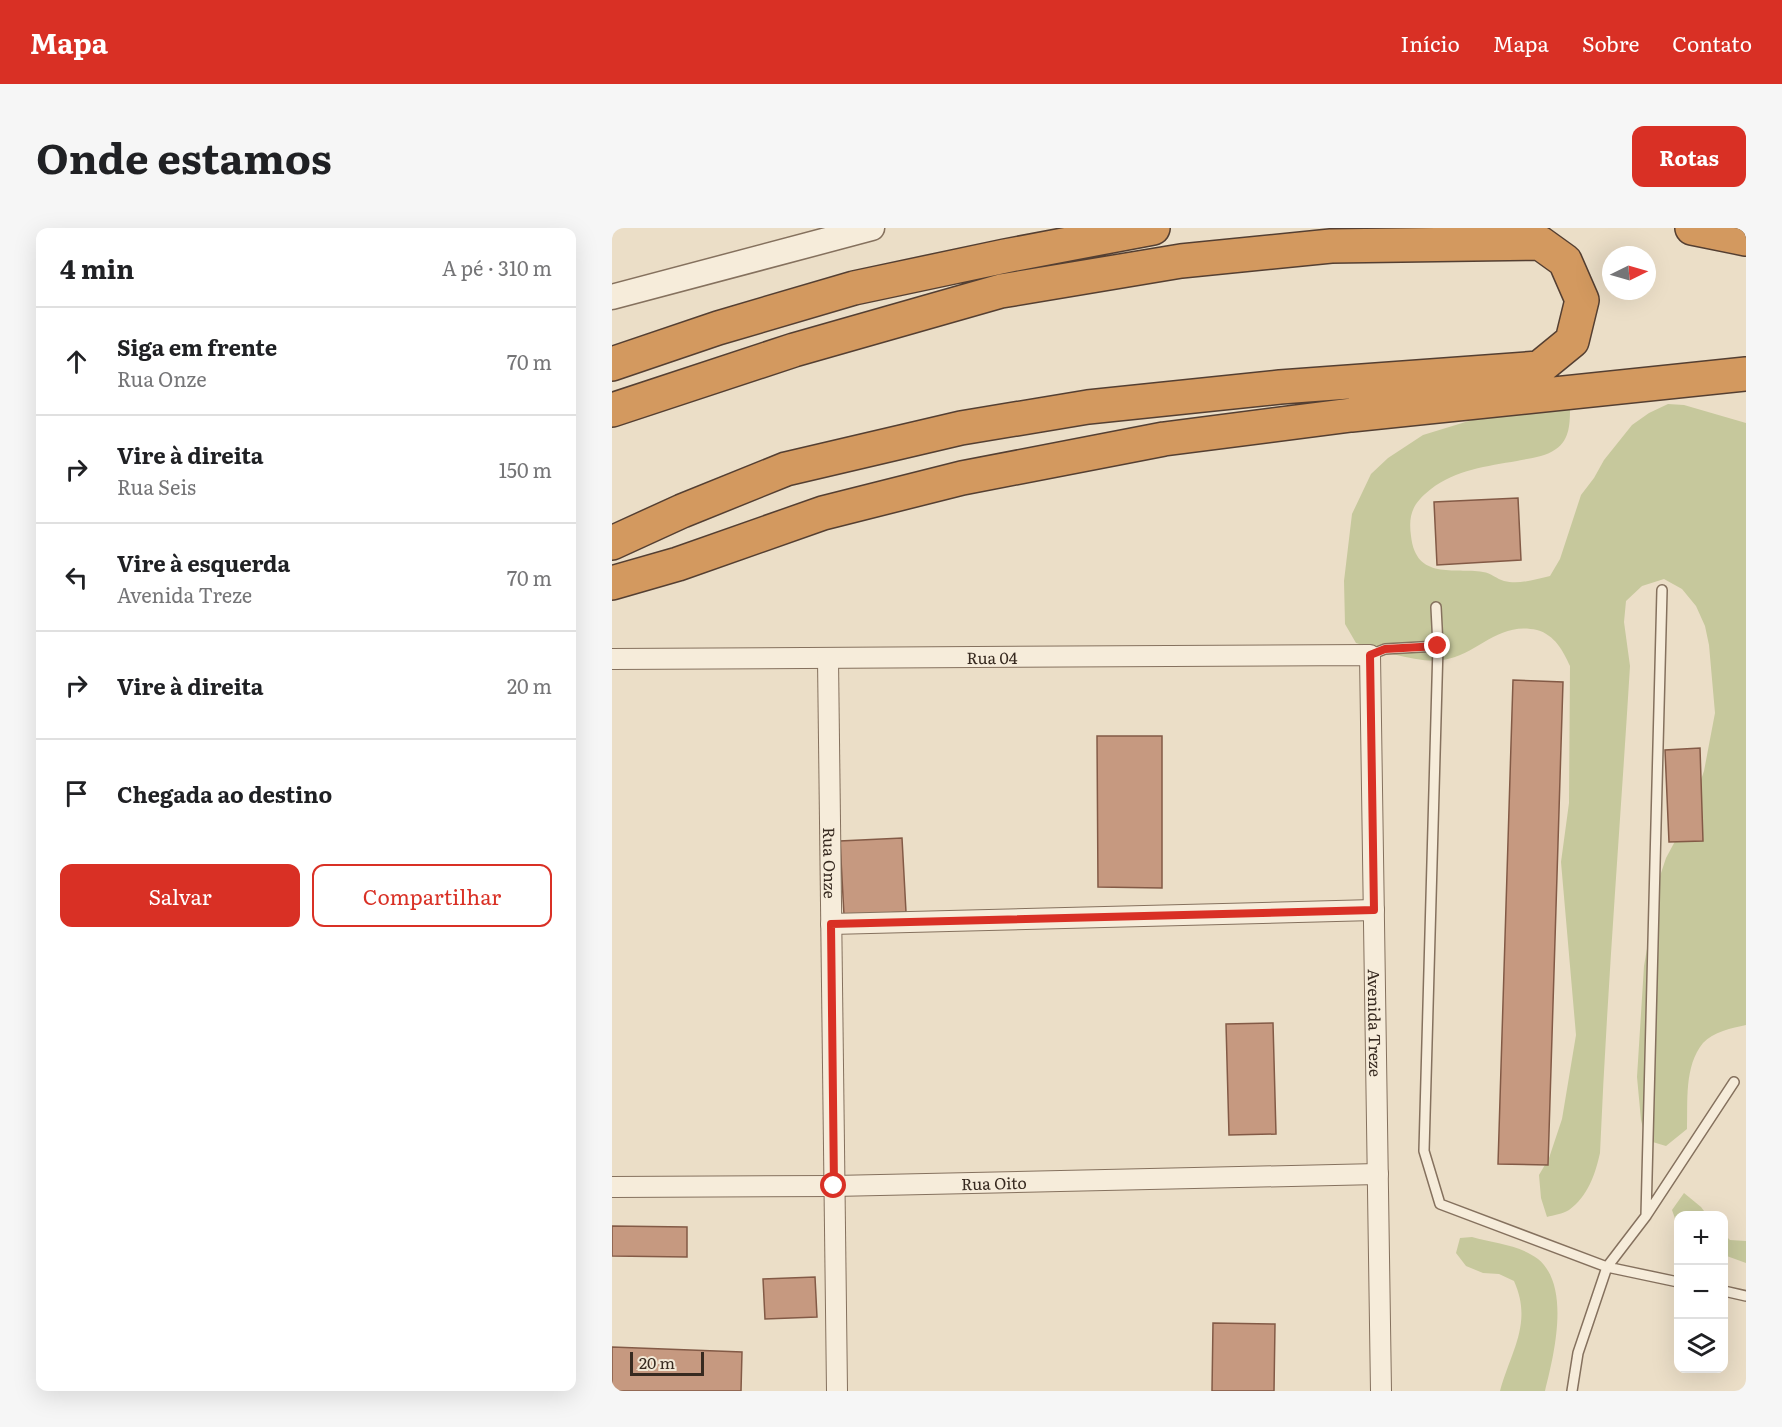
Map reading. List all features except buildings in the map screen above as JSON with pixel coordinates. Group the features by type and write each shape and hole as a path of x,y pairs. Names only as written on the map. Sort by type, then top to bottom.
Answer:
{"highway":[{"path":"612,364 718,328 854,288 1153,228"},
{"path":"1692,228 1746,239"},
{"path":"612,410 794,350 1001,291 1181,261 1331,246 1540,243 1565,261 1582,300 1572,341 1539,368 1280,387 1099,406 961,428 786,469 682,511 612,543"},
{"path":"612,583 678,564 823,513 962,478 1164,439 1351,415 1746,374"}],"street":[{"path":"612,297 872,228"},
{"name":"Rua 04","path":"612,659 1370,655"},
{"name":"Avenida Treze","path":"1370,655 1381,1391"},
{"name":"Rua Onze","path":"828,659 837,1391"},
{"path":"831,924 1374,910"},
{"name":"Rua Oito","path":"612,1187 834,1186 1378,1174"}],"lane":[{"path":"1646,1216 1662,590"},
{"path":"1436,607 1438,646 1424,1151 1440,1204 1608,1267 1674,1281"},
{"path":"1370,655 1385,649 1438,646"},
{"path":"1572,1391 1578,1353 1608,1267 1646,1216 1734,1082"},
{"path":"1728,1292 1746,1296"}],"green space":[{"path":"1668,404 1684,405 1746,423 1746,1025 1712,1036 1697,1052 1688,1084 1687,1129 1666,1146 1646,1140 1641,1120 1637,1077 1644,966 1659,879 1666,858 1688,817 1704,771 1715,713 1709,645 1705,626 1696,606 1682,589 1664,579 1642,586 1626,601 1624,622 1630,666 1600,1153 1586,1192 1567,1211 1547,1217 1541,1198 1539,1175 1549,1158 1562,1119 1576,1035 1561,862 1569,803 1570,666 1554,640 1543,632 1523,628 1500,634 1456,657 1434,661 1388,653 1356,643 1345,624 1344,581 1352,514 1371,474 1388,458 1423,435 1508,409 1570,408 1567,436 1556,449 1538,457 1483,467 1451,477 1420,499 1413,510 1410,521 1414,550 1420,560 1428,566 1438,569 1483,572 1510,582 1550,576 1560,559 1581,495 1604,460 1632,425"},
{"path":"1684,1193 1704,1211 1674,1211 1674,1216 1672,1210"},
{"path":"1472,1237 1531,1254 1548,1271 1557,1303 1557,1322 1545,1391 1500,1391 1521,1324 1519,1296 1514,1281 1499,1274 1483,1273 1466,1266 1456,1253 1460,1238"},
{"path":"1728,1238 1746,1241 1746,1263 1728,1256"}],"route":[{"path":"834,1186 831,924 1374,910 1370,655 1385,649 1438,646"}]}
